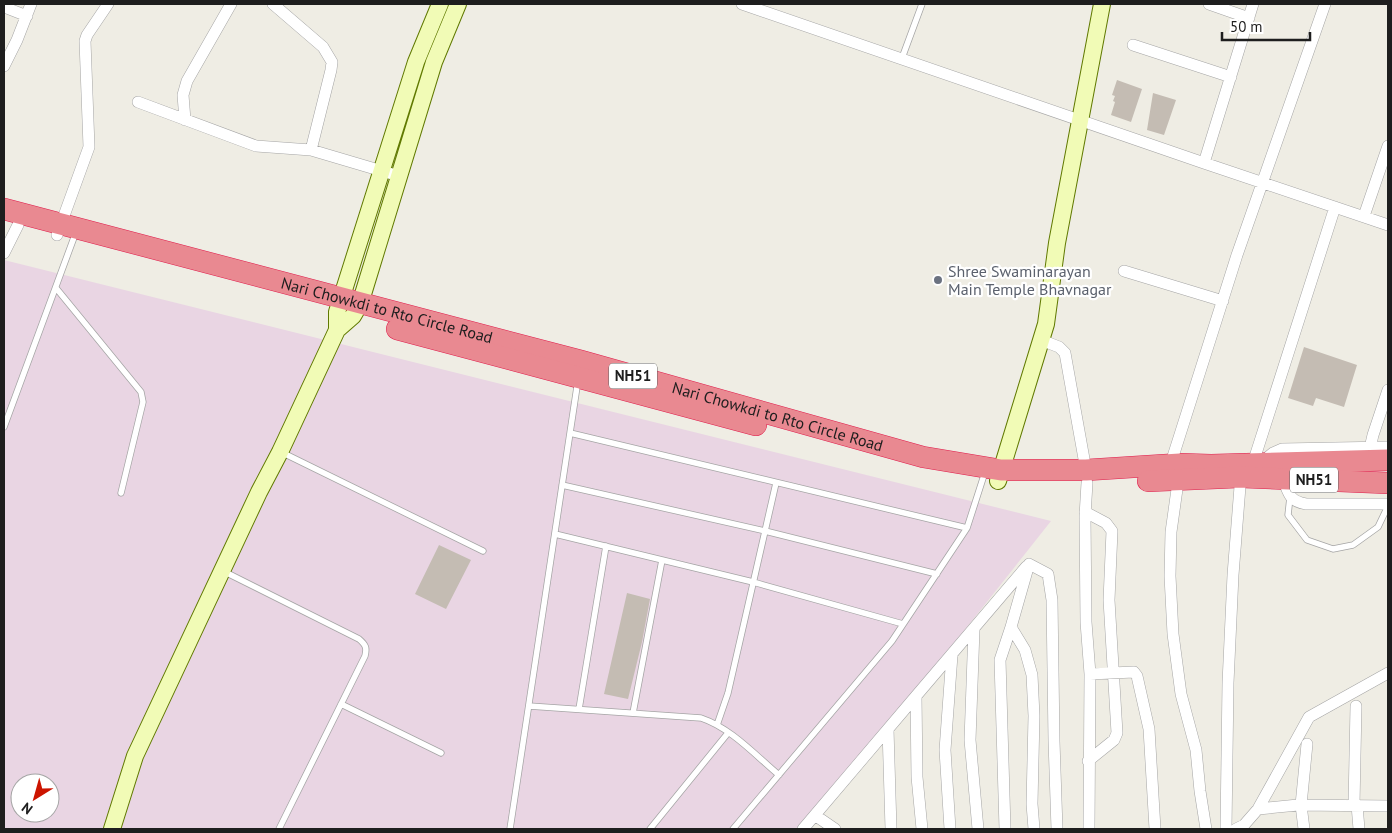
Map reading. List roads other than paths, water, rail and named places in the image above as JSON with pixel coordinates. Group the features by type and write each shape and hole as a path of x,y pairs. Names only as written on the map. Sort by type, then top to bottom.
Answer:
{"highway":[{"name":"Nari Chowkdi to Rto Circle Road","path":"4,209 68,232 345,312 580,369 992,475 1087,476 1176,470 1211,465 1263,472"},
{"name":"NH51","path":"11,223 68,232"},
{"name":"NH51","path":"1263,472 1388,460"},
{"name":"NH51","path":"1263,472 1388,483"}],"street":[{"path":"4,66 32,4"},
{"path":"68,232 89,147 85,41 108,4"},
{"path":"185,120 184,96 187,81 232,4"},
{"path":"273,4 323,47 332,62 332,70 311,150"},
{"path":"345,312 382,172 416,62 440,4"},
{"path":"112,829 135,756 345,312 399,176 434,62 458,4"},
{"path":"742,4 1204,163 1388,224"},
{"path":"992,475 1046,324 1057,243 1102,4"},
{"path":"1209,4 1249,18"},
{"path":"1204,163 1253,4"},
{"path":"1206,829 1196,750 1181,694 1173,634 1170,576 1176,470 1222,301 1325,4"},
{"path":"4,7 27,16"},
{"path":"1133,45 1231,77"},
{"path":"138,102 256,146 311,150 399,176"},
{"path":"1364,216 1388,146"},
{"path":"1226,829 1233,576 1335,207"},
{"path":"4,253 11,223"},
{"path":"1124,271 1222,301"},
{"path":"1041,340 1059,347 1065,354 1087,476 1086,622 1090,674 1089,829"},
{"path":"1370,448 1372,435 1388,390"},
{"path":"1263,472 1273,453 1282,449 1388,447"},
{"path":"1263,472 1296,502 1306,504 1388,505"},
{"path":"1086,512 1106,523 1112,531 1109,594 1117,732 1114,740 1088,761"},
{"path":"1005,829 1000,660 1029,564"},
{"path":"803,829 1029,564"},
{"path":"1029,564 1048,574 1052,600 1057,829"},
{"path":"1011,628 1025,650 1032,675 1034,716 1032,804 1034,829"},
{"path":"974,629 970,740 978,829"},
{"path":"950,829 945,750 952,655"},
{"path":"1090,674 1134,672 1137,676 1149,729 1155,829"},
{"path":"1236,829 1250,824 1309,717 1388,674"},
{"path":"916,696 917,777 922,829"},
{"path":"1356,706 1355,805 1359,829"},
{"path":"888,729 891,829"},
{"path":"1304,829 1301,805 1307,744"},
{"path":"1258,809 1301,805 1388,806"},
{"path":"816,816 835,829"}],"lane":[{"path":"902,58 922,4"},
{"path":"4,427 56,288 68,232"},
{"path":"56,288 141,392 142,402 122,493"},
{"path":"510,829 580,369"},
{"path":"570,433 967,528"},
{"path":"280,452 483,551"},
{"path":"1263,472 1288,515 1307,540 1333,550 1354,545 1378,527 1388,505"},
{"path":"733,829 904,624 967,528 992,475"},
{"path":"717,724 728,693 776,483"},
{"path":"562,485 765,531 937,574"},
{"path":"555,534 753,582 904,624"},
{"path":"579,709 606,546"},
{"path":"633,713 662,560"},
{"path":"222,570 359,639 365,644 367,650 279,829"},
{"path":"341,704 441,754"},
{"path":"529,706 701,718 717,724 779,775"},
{"path":"650,829 728,733"}],"place":[{"name":"Shree Swaminarayan Main Temple Bhavnagar","path":"938,280"}]}
